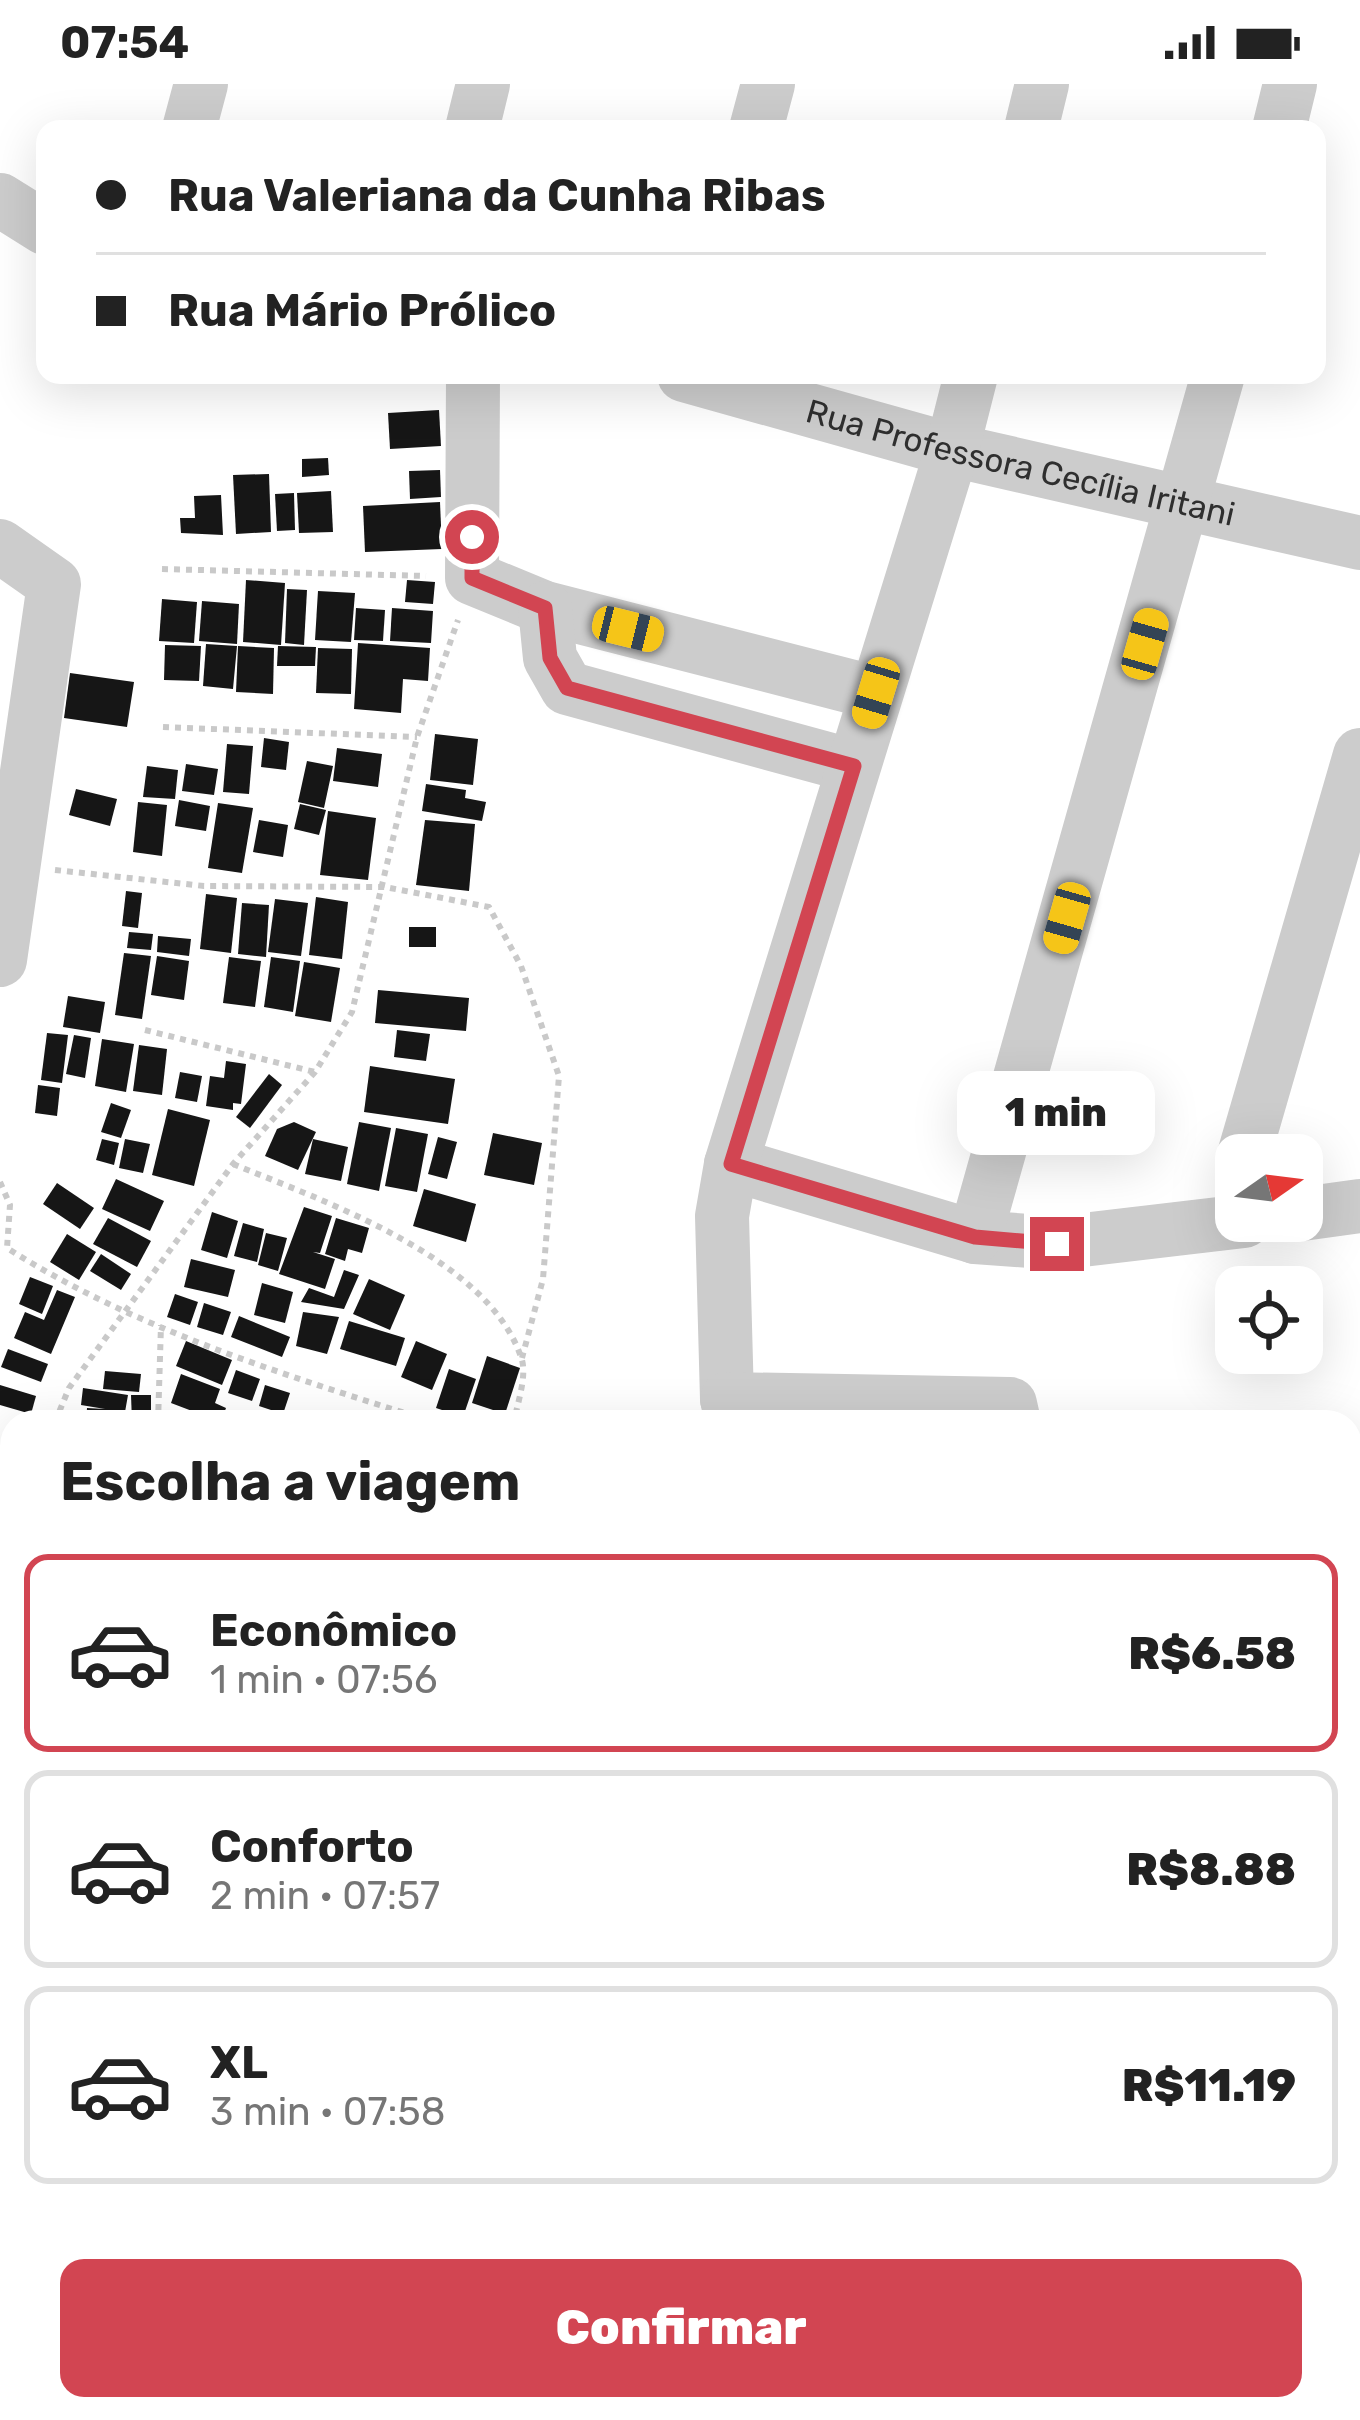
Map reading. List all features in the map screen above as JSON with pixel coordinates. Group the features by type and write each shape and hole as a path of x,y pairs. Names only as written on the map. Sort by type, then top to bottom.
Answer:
{"street":[{"path":"191,120 201,84"},
{"path":"474,120 483,84"},
{"path":"758,120 768,84"},
{"path":"1033,120 1042,84"},
{"path":"1281,120 1290,84"},
{"path":"0,200 36,222"},
{"path":"473,384 472,578 545,608 876,693"},
{"name":"Rua Professora Cecília Iritani","path":"718,384 952,450 1184,507 1360,543"},
{"path":"730,1410 722,1216 731,1164 969,384"},
{"path":"975,1237 1216,384"},
{"path":"0,546 54,584 0,960"},
{"path":"545,608 550,658 567,688 854,766"},
{"path":"1250,1134 1360,755"},
{"path":"731,1164 975,1237 1057,1244 1215,1214"},
{"path":"1323,1211 1360,1206"},
{"path":"777,1410 1010,1405 1011,1410"}],"path":[{"path":"61,1410 69,1388 233,1164 315,1072 352,1012 417,736 472,578 162,569"},
{"path":"163,728 417,736"},
{"path":"19,853 204,886 385,887 489,907 520,966 559,1076 543,1279 522,1358 516,1410"},
{"path":"145,1030 315,1072"},
{"path":"233,1164 400,1233 491,1307 522,1358"},
{"path":"0,1182 10,1205 7,1247 127,1311 290,1376 396,1410"},
{"path":"158,1410 161,1324"}],"building":[{"path":"439,410 441,446 390,449 388,413"},
{"path":"328,458 329,475 302,477 302,459"},
{"path":"440,470 441,497 410,499 409,471"},
{"path":"269,474 271,532 236,534 233,475"},
{"path":"331,491 333,532 299,533 297,493"},
{"path":"294,493 295,530 277,531 275,494"},
{"path":"221,495 223,535 181,533 180,518 195,518 194,496"},
{"path":"440,502 442,549 365,552 363,506"},
{"path":"246,580 285,583 281,645 243,642"},
{"path":"407,580 435,582 433,604 405,602"},
{"path":"287,589 307,590 304,645 285,643"},
{"path":"318,591 355,593 351,642 315,640"},
{"path":"162,599 197,602 194,643 159,641"},
{"path":"202,601 239,604 237,644 199,641"},
{"path":"356,608 385,610 383,641 354,640"},
{"path":"392,608 433,611 431,643 390,641"},
{"path":"358,643 430,648 428,681 403,679 401,713 354,709"},
{"path":"206,644 237,646 233,689 203,686"},
{"path":"165,645 201,646 199,681 164,680"},
{"path":"238,646 274,648 273,694 236,692"},
{"path":"278,646 316,647 315,666 277,666"},
{"path":"318,648 352,649 351,694 316,693"},
{"path":"70,673 134,682 127,727 64,718"},
{"path":"435,734 478,739 473,785 430,780"},
{"path":"264,738 289,742 286,770 261,767"},
{"path":"227,744 253,746 249,794 223,792"},
{"path":"337,748 382,754 378,787 333,781"},
{"path":"307,761 333,766 324,808 298,802"},
{"path":"186,764 218,769 214,795 182,791"},
{"path":"147,766 178,770 175,799 143,797"},
{"path":"426,784 466,790 465,798 486,802 482,821 422,811"},
{"path":"76,789 117,799 110,826 69,815"},
{"path":"179,800 210,806 206,831 175,826"},
{"path":"138,802 167,805 162,856 133,852"},
{"path":"218,803 253,808 242,873 208,868"},
{"path":"300,804 326,810 319,835 294,829"},
{"path":"328,811 376,818 368,880 320,875"},
{"path":"259,820 288,825 283,857 253,852"},
{"path":"425,820 475,824 469,891 416,885"},
{"path":"126,891 142,893 138,928 122,926"},
{"path":"206,894 237,898 231,953 200,949"},
{"path":"316,897 348,902 342,959 309,955"},
{"path":"275,899 308,903 301,956 268,952"},
{"path":"242,903 269,905 266,957 238,954"},
{"path":"409,927 436,927 436,947 409,947"},
{"path":"129,932 153,934 151,950 127,948"},
{"path":"158,936 191,939 189,956 157,952"},
{"path":"124,953 151,956 142,1019 115,1015"},
{"path":"157,956 189,961 184,1000 151,995"},
{"path":"229,957 261,961 255,1007 223,1003"},
{"path":"271,957 300,961 293,1012 264,1007"},
{"path":"304,962 340,968 331,1022 295,1016"},
{"path":"378,990 469,998 466,1031 375,1023"},
{"path":"68,996 105,1002 100,1033 63,1027"},
{"path":"397,1030 430,1034 426,1061 394,1057"},
{"path":"47,1033 68,1035 62,1083 41,1080"},
{"path":"74,1035 91,1038 85,1078 66,1074"},
{"path":"102,1039 134,1044 126,1092 95,1086"},
{"path":"139,1045 167,1049 162,1095 133,1091"},
{"path":"226,1061 246,1064 241,1104 233,1103 233,1110 206,1106 210,1076 224,1078"},
{"path":"370,1066 455,1079 448,1124 364,1112"},
{"path":"180,1072 202,1076 197,1102 175,1098"},
{"path":"269,1074 282,1085 250,1128 236,1117"},
{"path":"38,1085 60,1088 57,1116 35,1113"},
{"path":"111,1103 131,1110 121,1138 101,1132"},
{"path":"168,1109 210,1120 194,1186 152,1175"},
{"path":"294,1122 316,1132 298,1170 265,1156 277,1129"},
{"path":"359,1122 391,1128 379,1191 347,1184"},
{"path":"396,1128 428,1134 417,1192 385,1186"},
{"path":"493,1133 542,1143 534,1185 484,1175"},
{"path":"438,1137 457,1142 447,1179 428,1174"},
{"path":"102,1139 119,1143 114,1165 96,1160"},
{"path":"125,1139 150,1144 143,1173 119,1168"},
{"path":"313,1139 348,1147 341,1181 305,1174"},
{"path":"116,1179 164,1201 150,1231 102,1209"},
{"path":"57,1183 94,1208 80,1229 43,1204"},
{"path":"424,1189 476,1204 466,1242 413,1226"},
{"path":"304,1207 332,1216 320,1253 313,1252 335,1259 325,1289 279,1274"},
{"path":"212,1212 238,1221 227,1258 201,1250"},
{"path":"108,1218 151,1241 137,1267 93,1244"},
{"path":"336,1218 369,1228 362,1253 348,1249 345,1261 325,1254"},
{"path":"243,1223 264,1229 257,1262 234,1256"},
{"path":"266,1233 287,1238 278,1271 258,1265"},
{"path":"67,1234 96,1252 79,1280 50,1262"},
{"path":"101,1254 131,1274 121,1290 90,1271"},
{"path":"191,1259 235,1270 228,1297 184,1287"},
{"path":"344,1270 359,1275 344,1309 301,1302 309,1288 334,1297"},
{"path":"30,1277 53,1286 42,1314 19,1304"},
{"path":"369,1279 405,1295 390,1330 353,1314"},
{"path":"262,1283 293,1292 285,1323 254,1315"},
{"path":"57,1290 75,1297 51,1354 14,1338 25,1312 44,1320"},
{"path":"175,1294 198,1302 190,1325 167,1317"},
{"path":"204,1303 231,1312 223,1335 197,1327"},
{"path":"303,1312 339,1317 327,1354 296,1346"},
{"path":"239,1316 290,1337 282,1357 231,1337"},
{"path":"349,1321 405,1338 396,1366 340,1349"},
{"path":"186,1341 232,1360 222,1385 176,1366"},
{"path":"416,1341 447,1354 432,1390 401,1377"},
{"path":"8,1349 48,1364 41,1382 1,1367"},
{"path":"487,1356 520,1368 506,1410 472,1403"},
{"path":"449,1369 476,1379 465,1410 436,1408"},
{"path":"236,1370 260,1379 252,1401 228,1393"},
{"path":"105,1371 141,1374 139,1392 103,1389"},
{"path":"181,1374 220,1389 215,1403 226,1408 189,1410 171,1403"},
{"path":"0,1385 36,1396 32,1410 0,1405"},
{"path":"265,1385 290,1393 284,1410 259,1406"},
{"path":"83,1388 128,1395 125,1410 87,1410 105,1409 81,1405"},
{"path":"131,1395 151,1395 151,1410 132,1410"}],"route":[{"path":"472,537 472,578 545,608 550,658 567,688 854,766 731,1164 975,1237 1057,1244"}]}
